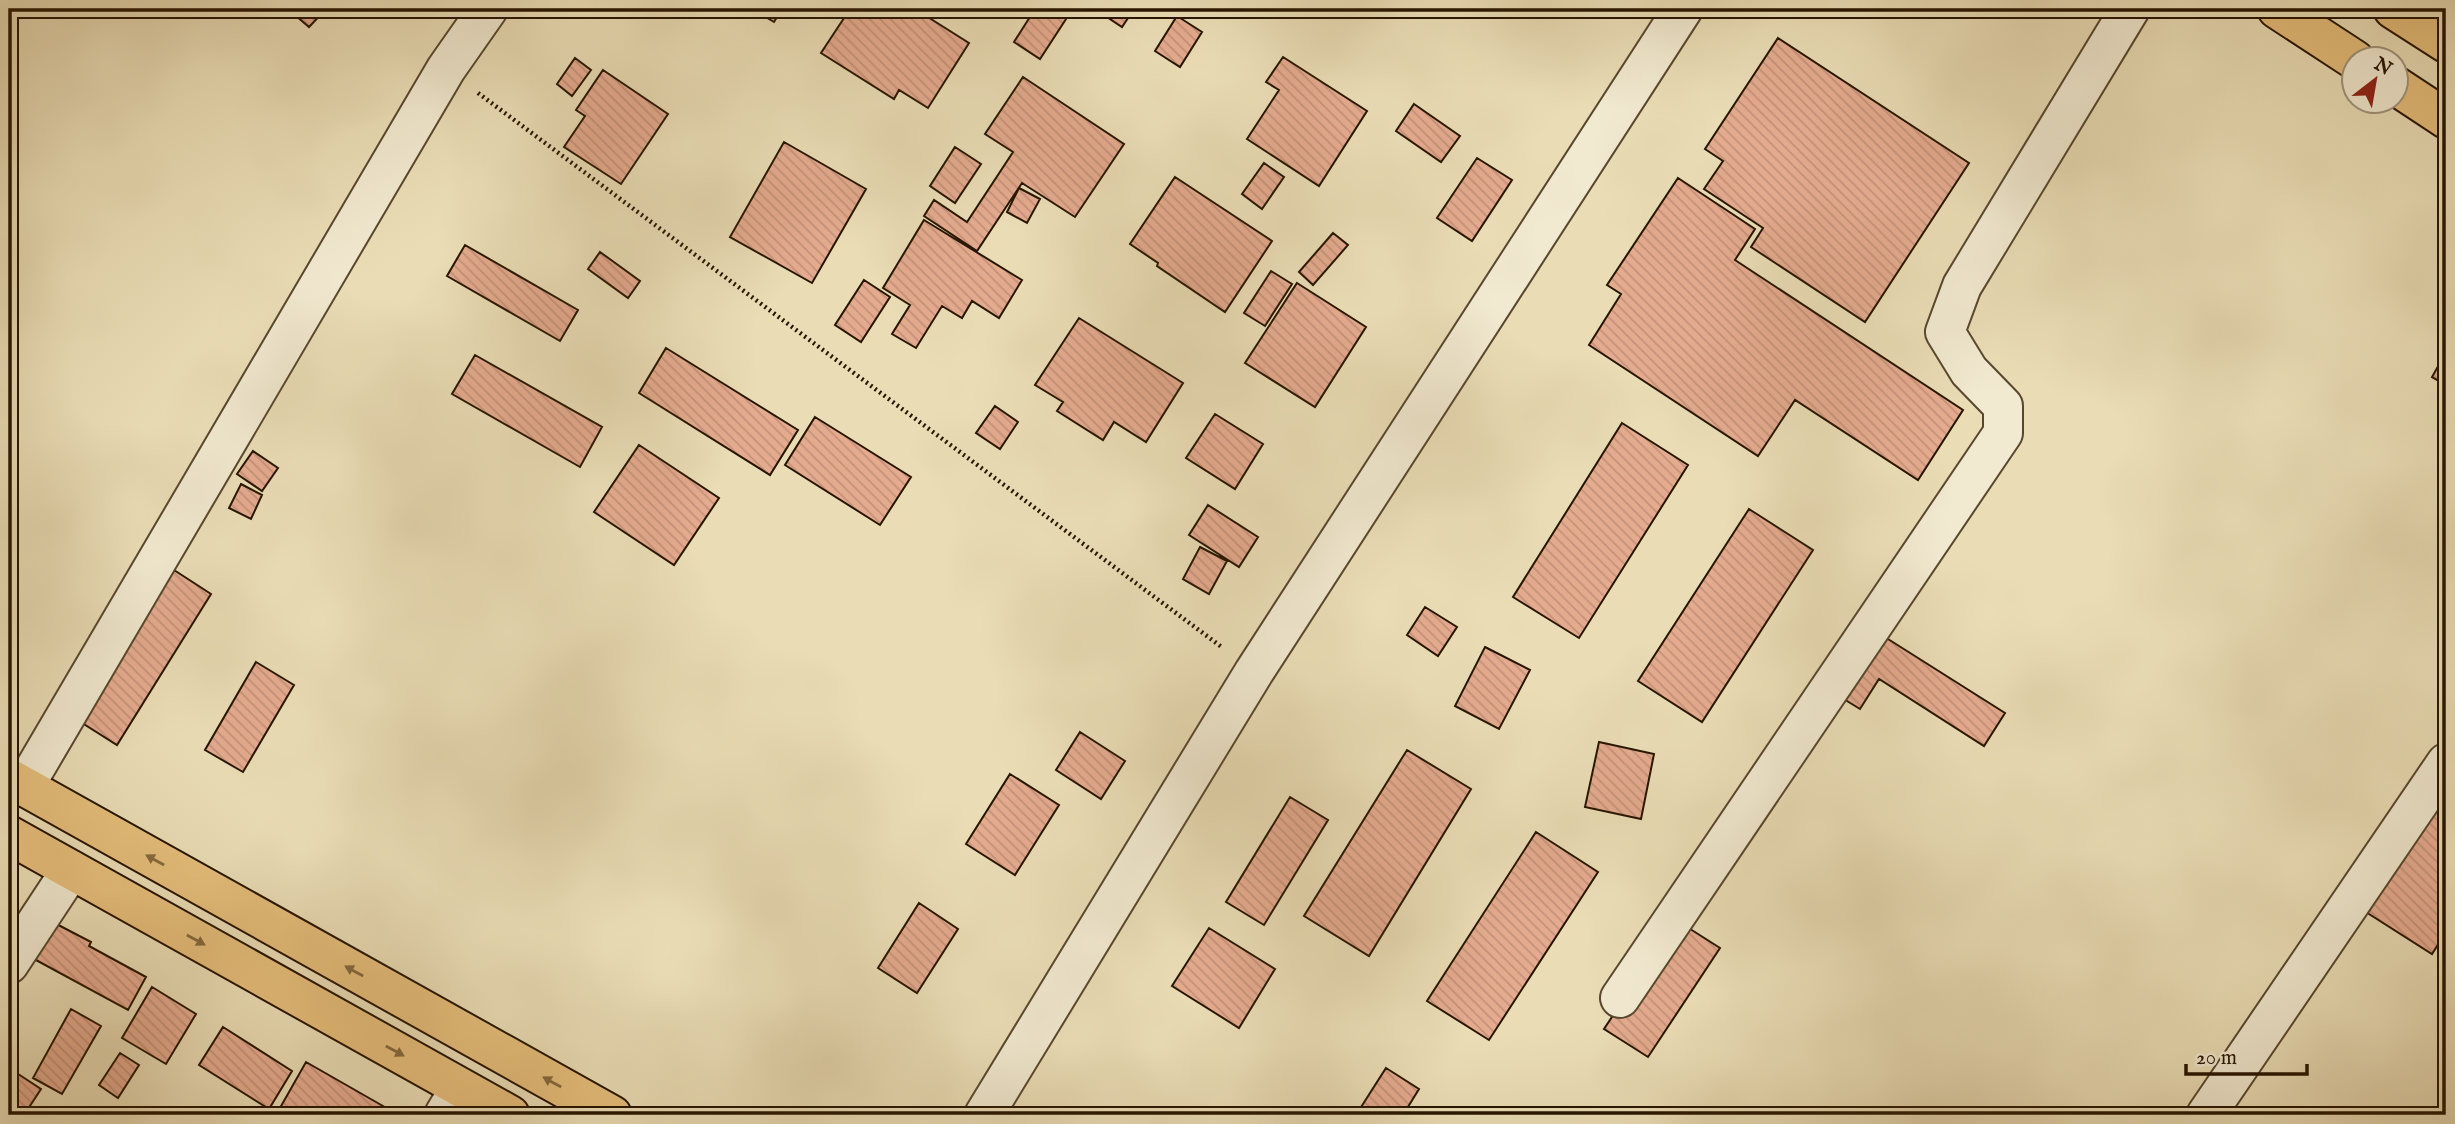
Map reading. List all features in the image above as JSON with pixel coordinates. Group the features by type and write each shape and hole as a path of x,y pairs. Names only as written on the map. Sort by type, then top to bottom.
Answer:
{"main road":[{"path":"2277,9 2340,50"},
{"path":"2393,9 2446,43"},
{"path":"2410,95 2446,119"},
{"path":"17,782 612,1115"},
{"path":"9,835 452,1101 510,1115"}],"street":[{"path":"17,782 446,69 488,9"},
{"path":"984,1115 1254,671 1683,9"},
{"path":"1620,998 2003,433 2003,406 1969,371 1945,332 1962,286 2130,9"},
{"path":"2206,1115 2446,763"},
{"path":"9,964 71,870"}],"path":[{"path":"446,69 1254,671"}],"building":[{"path":"288,9 326,9 309,27"},
{"path":"752,9 782,9 774,22"},
{"path":"850,9 915,9 969,43 928,108 899,90 894,99 821,53"},
{"path":"1035,9 1050,9 1066,19 1040,59 1014,42"},
{"path":"1095,9 1134,9 1122,27"},
{"path":"1177,16 1202,32 1180,67 1155,51"},
{"path":"1778,38 1969,163 1865,322 1751,247 1763,228 1704,189 1723,161 1705,149"},
{"path":"1283,57 1367,111 1319,186 1247,139 1279,90 1266,82"},
{"path":"575,58 591,70 572,96 557,84"},
{"path":"603,70 668,114 621,184 564,147 585,116 576,110"},
{"path":"1023,77 1124,144 1075,217 1022,183 977,251 924,216 934,200 967,222 1013,152 985,134"},
{"path":"1414,104 1460,136 1441,162 1396,131"},
{"path":"784,142 866,189 812,283 730,237"},
{"path":"955,147 981,164 955,203 930,186"},
{"path":"1477,158 1512,180 1472,241 1437,218"},
{"path":"1264,163 1284,177 1262,209 1242,194"},
{"path":"1175,177 1272,241 1225,312 1157,266 1158,263 1130,244"},
{"path":"1678,178 1755,229 1735,260 1963,410 1918,480 1795,400 1758,456 1589,345 1621,294 1607,285"},
{"path":"1019,188 1040,199 1027,223 1007,212"},
{"path":"924,220 1022,280 999,318 972,301 962,318 942,306 916,348 892,334 910,305 883,288"},
{"path":"1333,233 1348,245 1313,285 1299,272"},
{"path":"465,245 578,310 560,341 447,276"},
{"path":"600,252 640,281 628,298 588,269"},
{"path":"1271,271 1292,284 1265,326 1244,313"},
{"path":"864,280 890,297 861,342 835,325"},
{"path":"1297,283 1366,327 1315,407 1245,363"},
{"path":"1079,318 1183,383 1146,442 1114,422 1103,440 1057,411 1063,402 1035,385"},
{"path":"666,348 798,430 770,475 639,393"},
{"path":"2446,352 2446,385 2432,377"},
{"path":"475,355 602,427 580,467 452,394"},
{"path":"995,406 1018,422 1000,449 976,433"},
{"path":"1215,414 1263,444 1235,489 1186,458"},
{"path":"815,417 911,477 880,525 785,465"},
{"path":"1622,423 1688,465 1579,638 1513,597"},
{"path":"639,445 719,498 674,565 594,512"},
{"path":"253,451 278,468 262,491 237,474"},
{"path":"241,484 262,495 251,519 229,508"},
{"path":"1208,505 1258,537 1239,567 1189,535"},
{"path":"1749,509 1813,550 1702,722 1638,681"},
{"path":"1200,547 1227,561 1209,594 1183,579"},
{"path":"174,570 211,594 117,745 79,721"},
{"path":"1425,607 1457,627 1438,656 1407,635"},
{"path":"1869,627 2005,713 1984,746 1879,679 1860,709 1829,690"},
{"path":"1485,647 1530,670 1499,729 1455,706"},
{"path":"256,662 294,685 243,772 205,750"},
{"path":"1080,732 1125,761 1101,799 1056,770"},
{"path":"1599,742 1654,754 1641,819 1585,807"},
{"path":"1407,750 1471,789 1369,956 1304,916"},
{"path":"2446,768 2446,932 2432,954 2358,907"},
{"path":"1010,774 1059,805 1015,875 966,844"},
{"path":"1290,797 1328,820 1264,925 1226,902"},
{"path":"1536,832 1598,872 1489,1040 1427,1001"},
{"path":"919,903 958,929 917,993 878,968"},
{"path":"43,917 91,942 89,946 146,977 128,1010 23,953"},
{"path":"1676,920 1720,948 1648,1057 1604,1029"},
{"path":"1209,928 1275,969 1239,1028 1172,986"},
{"path":"152,987 196,1014 166,1064 122,1038"},
{"path":"71,1009 101,1026 62,1094 33,1078"},
{"path":"223,1027 292,1071 269,1109 199,1065"},
{"path":"120,1053 139,1065 118,1098 99,1085"},
{"path":"306,1062 390,1110 387,1115 276,1115"},
{"path":"9,1068 41,1089 24,1115 9,1112"},
{"path":"1386,1068 1419,1089 1403,1115 1356,1115"}]}
